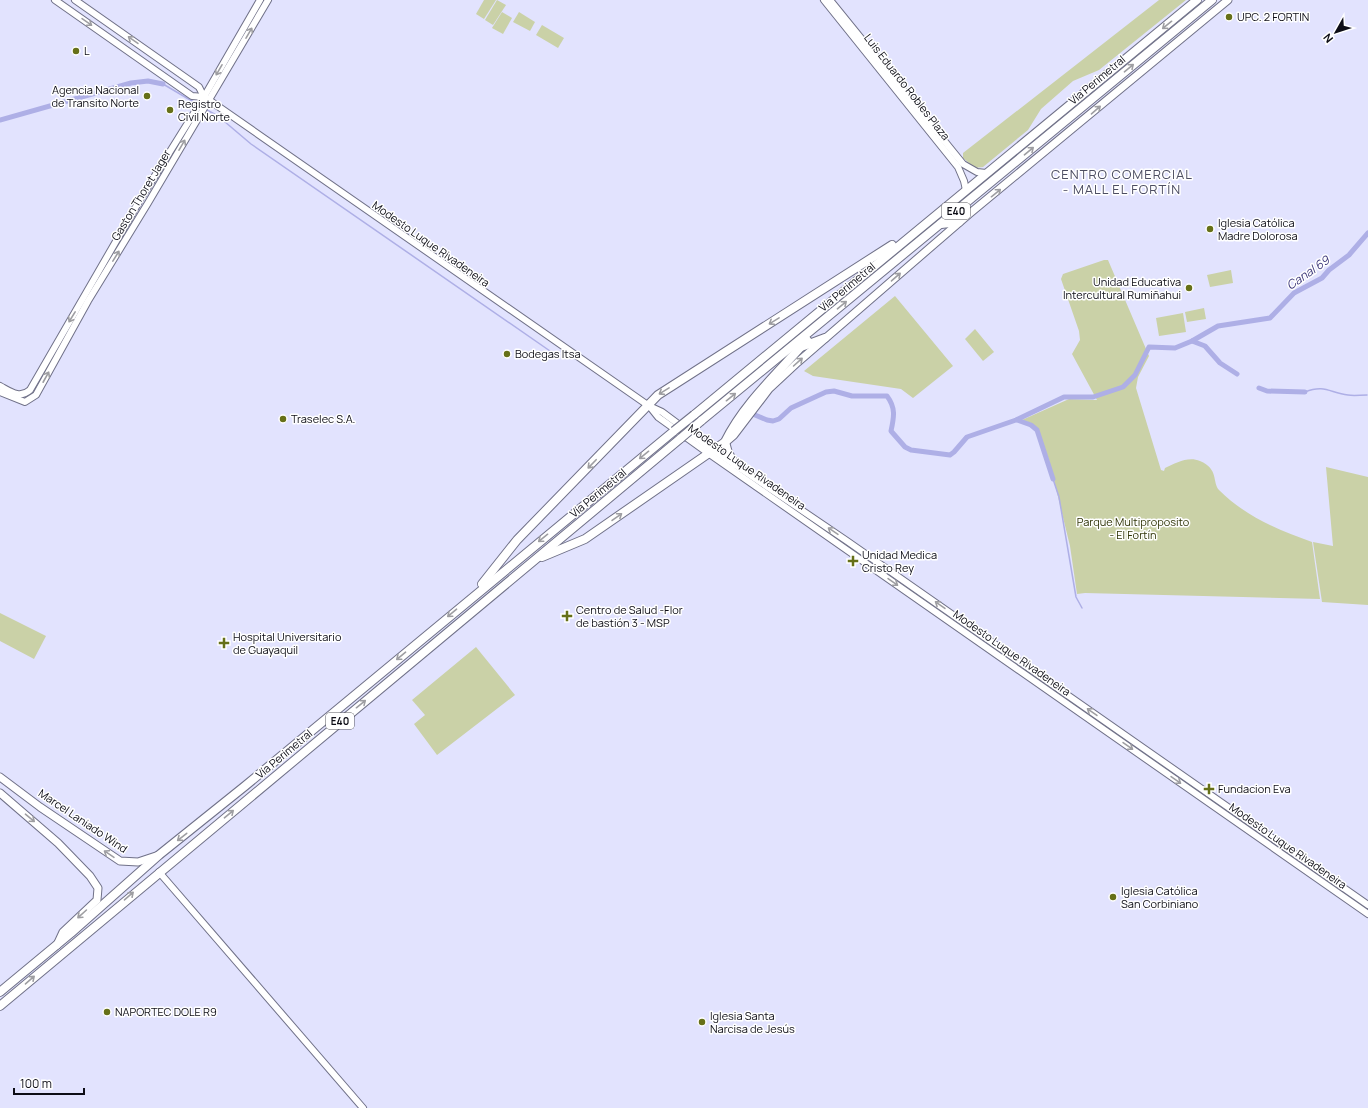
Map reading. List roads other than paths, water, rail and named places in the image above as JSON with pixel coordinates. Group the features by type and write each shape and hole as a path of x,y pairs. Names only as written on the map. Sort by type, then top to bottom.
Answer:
{"highway":[{"name":"Vía Perimetral","path":"0,992 57,945 159,855 246,786 473,596 1197,0"},
{"name":"Vía Perimetral","path":"0,1006 701,421 786,353 1212,0"},
{"path":"941,224 959,222"},
{"path":"473,596 517,540 658,395 921,228"},
{"path":"532,562 585,539 725,442 730,432 758,394 823,321"},
{"path":"786,353 825,338"},
{"path":"725,442 728,454 734,464"}],"main road":[{"name":"Vía Perimetral","path":"725,442 734,435 769,389 825,338 959,222 1228,0"},
{"name":"Marcel Laniado Wind","path":"0,777 40,807 120,861 138,862 159,855"},
{"path":"0,793 58,843 90,876 98,888 97,900 60,935 57,945"}],"street":[{"name":"Modesto Luque Rivadeneira","path":"55,0 192,96 206,98"},
{"name":"Modesto Luque Rivadeneira","path":"75,0 199,87 206,98 648,406 662,412 711,451 1154,765 1368,914"},
{"name":"Gaston Thoret Jager","path":"0,392 19,401 25,402 36,395 88,301 206,98 260,0"},
{"name":"Gaston Thoret Jager","path":"0,386 19,395 25,395 30,390 65,328 93,284 141,198 268,0"},
{"name":"Luis Eduardo Robles Plaza","path":"824,0 958,167 966,190"},
{"name":"Luis Eduardo Robles Plaza","path":"830,0 963,164 977,172 986,173"},
{"path":"65,328 72,332"},
{"name":"Modesto Luque Rivadeneira","path":"711,451 734,464 1368,905"},
{"path":"1154,765 1162,766 1164,763"},
{"path":"1197,795 1200,791 1210,795"},
{"path":"159,872 363,1108"},
{"path":"1314,876 1320,875 1334,881"},
{"path":"1354,904 1359,899"}],"waterway":[{"path":"0,120 131,83 148,81 163,84"},
{"path":"163,84 197,104"},
{"path":"205,109 218,116 251,144 550,351"},
{"name":"Canal 69","path":"755,415 773,421 779,419 791,408 826,392 834,391 852,396 887,396 890,400 894,413 891,431 905,447 911,450 950,455 967,437 1016,420 1064,397 1093,397 1123,387 1135,375 1149,347 1175,348 1192,341 1218,326 1270,318 1294,293 1322,278 1329,270 1349,255 1368,233"},
{"path":"1192,341 1205,346 1220,363 1237,374"},
{"path":"1259,388 1267,391 1305,392"},
{"path":"1305,392 1323,389 1348,395 1367,395"},
{"path":"1017,420 1031,425 1037,430 1053,479"},
{"path":"1053,479 1059,497 1076,597 1082,608"}],"place":[{"name":"UPC. 2 FORTIN","path":"1229,17"},
{"name":"L","path":"76,51"},
{"name":"Agencia Nacional de Transito Norte","path":"147,96"},
{"name":"Registro Civil Norte","path":"170,110"},
{"name":"Iglesia Católica Madre Dolorosa","path":"1210,229"},
{"name":"Unidad Educativa Intercultural Rumiñahui","path":"1189,288"},
{"name":"Bodegas Itsa","path":"507,354"},
{"name":"Traselec S.A.","path":"283,419"},
{"name":"Unidad Medica Cristo Rey","path":"853,561"},
{"name":"Centro de Salud -Flor de bastión 3 - MSP","path":"567,616"},
{"name":"Hospital Universitario de Guayaquil","path":"224,643"},
{"name":"Fundacion Eva","path":"1209,789"},
{"name":"Iglesia Católica San Corbiniano","path":"1113,897"},
{"name":"NAPORTEC DOLE R9","path":"107,1012"},
{"name":"Iglesia Santa Narcisa de Jesús","path":"702,1022"}],"district":[{"name":"CENTRO COMERCIAL - MALL EL FORTÍN","path":"1122,182"}],"park label":[{"name":"Parque Multiproposito - El Fortín","path":"1133,528"}]}
